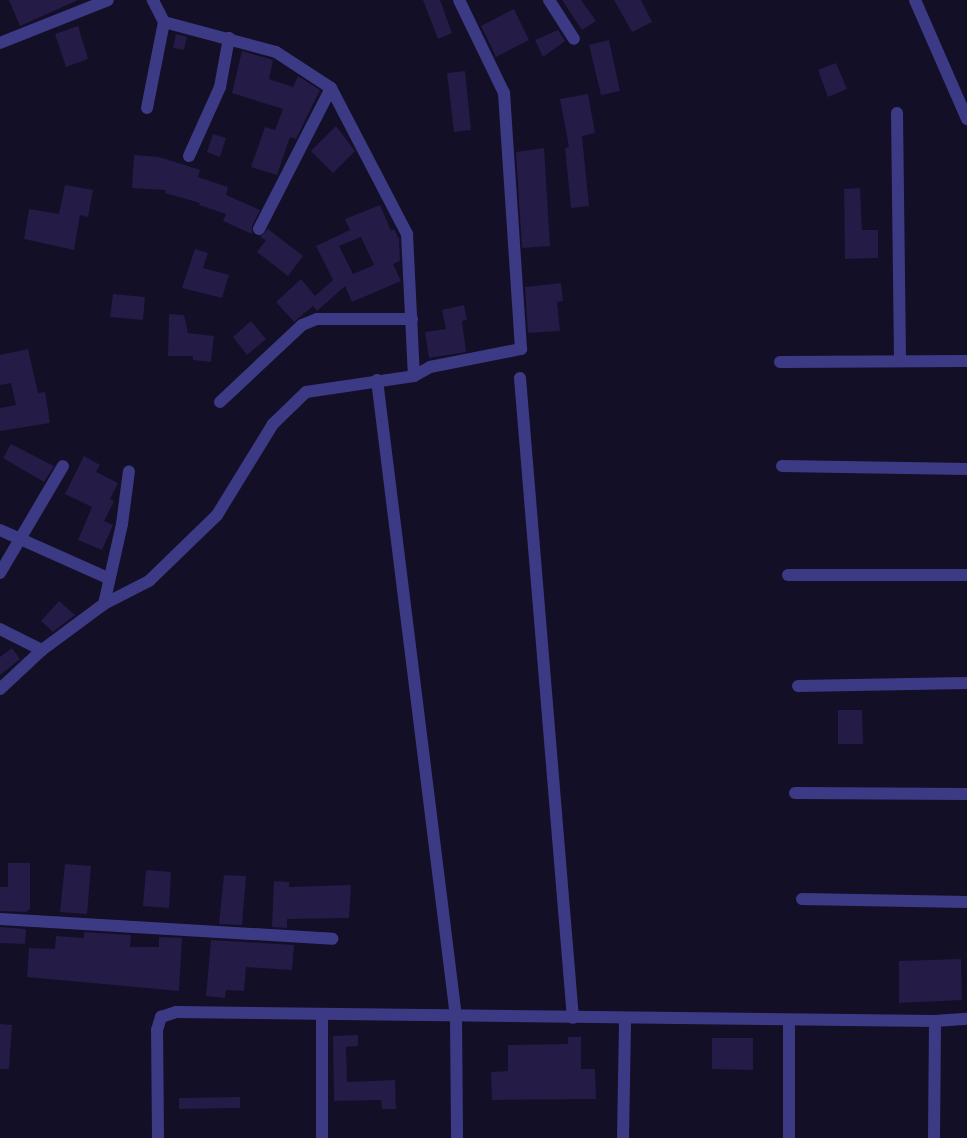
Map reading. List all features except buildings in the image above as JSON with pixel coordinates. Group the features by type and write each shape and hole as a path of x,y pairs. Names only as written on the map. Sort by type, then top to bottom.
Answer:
{"street":[{"path":"0,43 108,0"},
{"path":"147,108 164,22 153,0"},
{"path":"0,689 42,650 104,604 149,581 217,514 273,424 306,392 414,376 430,368 521,349 504,94 459,0"},
{"path":"549,0 574,39"},
{"path":"915,0 967,119"},
{"path":"164,22 276,52 331,88 407,234 414,376"},
{"path":"189,156 220,86 229,38"},
{"path":"259,229 331,88"},
{"path":"897,113 900,361"},
{"path":"220,402 302,325 326,319 412,319"},
{"path":"780,362 967,361"},
{"path":"520,378 573,1018"},
{"path":"377,380 456,1017 457,1138"},
{"path":"0,573 63,466"},
{"path":"782,466 967,469"},
{"path":"104,604 108,578 122,524 129,471"},
{"path":"0,530 108,578"},
{"path":"788,575 967,575"},
{"path":"0,629 42,650"},
{"path":"798,686 967,683"},
{"path":"796,793 967,794"},
{"path":"802,899 967,902"},
{"path":"0,919 332,939"},
{"path":"158,1138 157,1030 161,1017 176,1012 322,1016 935,1021 967,1019"},
{"path":"322,1016 322,1138"},
{"path":"623,1138 625,1018"},
{"path":"789,1020 789,1138"},
{"path":"934,1138 935,1021"}]}
